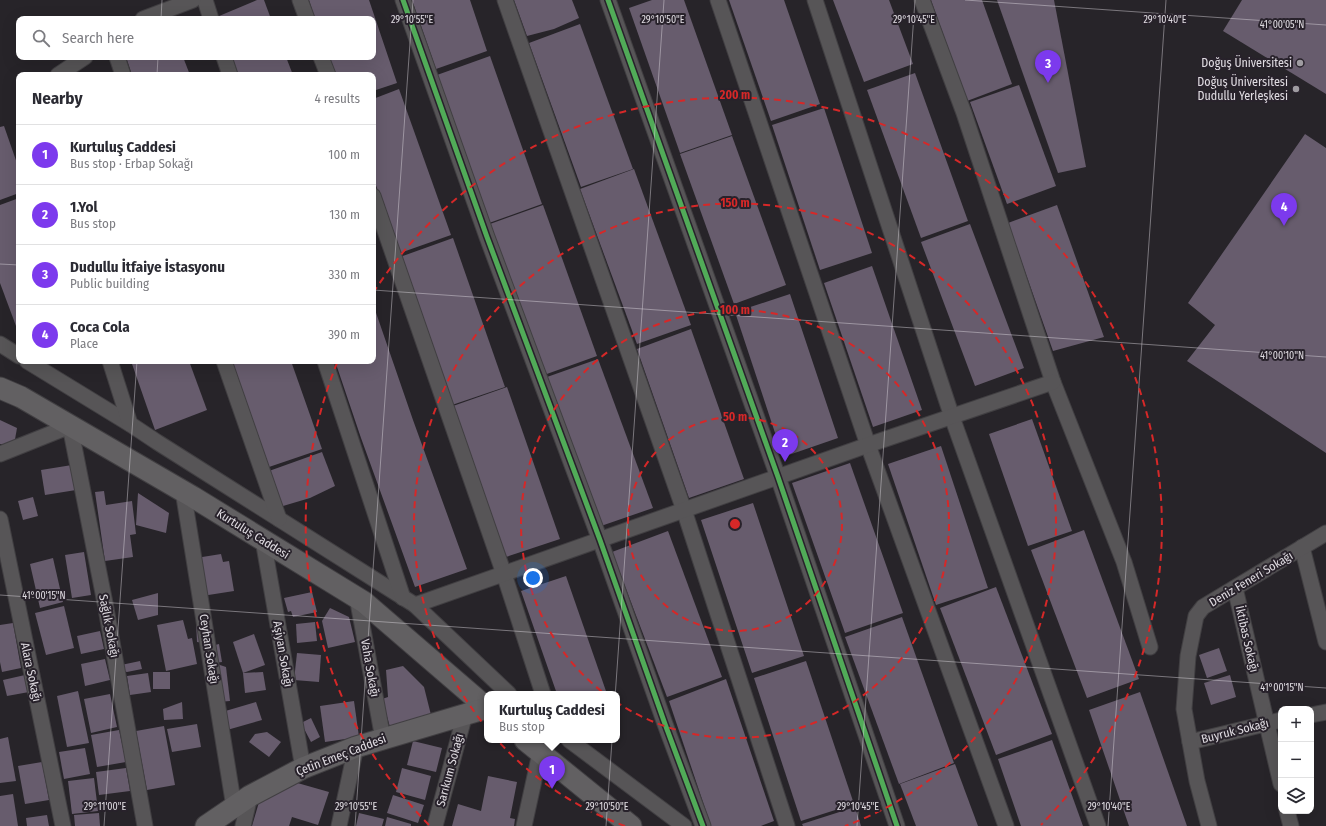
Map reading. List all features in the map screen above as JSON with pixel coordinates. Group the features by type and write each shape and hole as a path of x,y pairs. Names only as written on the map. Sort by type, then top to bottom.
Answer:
{"main road":[{"name":"Kurtuluş Caddesi","path":"0,388 21,397 183,491 357,597 484,705"},
{"name":"Çetin Emeç Caddesi","path":"206,826 242,802 303,768 356,747 484,709"},
{"path":"532,747 630,826"}],"street":[{"path":"151,16 193,0"},
{"path":"205,0 210,16"},
{"path":"300,0 306,16"},
{"path":"402,0 490,245 600,540 702,826"},
{"path":"506,0 684,510 786,826"},
{"path":"608,0 778,477 897,826"},
{"path":"718,0 868,445 1006,826"},
{"path":"815,0 952,417 1098,826"},
{"path":"922,0 964,113 1053,382 1124,562 1150,647"},
{"path":"62,72 80,60"},
{"path":"118,60 122,72"},
{"path":"225,60 229,72"},
{"path":"322,60 327,72"},
{"path":"376,205 504,574 542,691"},
{"path":"0,344 16,354"},
{"path":"32,364 130,424 409,601 506,691"},
{"path":"111,364 130,424"},
{"path":"225,364 279,519"},
{"path":"325,364 409,601"},
{"path":"409,601 504,574 868,445 1053,382"},
{"path":"0,454 70,426"},
{"name":"Sağlık Sokağı","path":"70,426 105,603 145,826"},
{"name":"Ceyhan Sokağı","path":"183,491 242,802"},
{"name":"Alara Sokağı","path":"0,519 63,826"},
{"name":"Deniz Feneri Sokağı","path":"1209,826 1197,781 1184,709 1188,656 1196,616 1204,607 1326,533"},
{"name":"Aşiyan Sokağı","path":"263,540 303,768"},
{"path":"1302,548 1326,642"},
{"name":"İktibas Sokağı","path":"1235,588 1274,721 1280,778"},
{"name":"Vaha Sokağı","path":"357,597 383,739"},
{"path":"1314,714 1326,712"},
{"name":"Sarıkum Sokağı","path":"435,826 465,714"},
{"name":"Buyruk Sokağı","path":"1190,742 1274,721"},
{"path":"573,743 684,826"},
{"path":"339,826 356,747"},
{"path":"524,826 532,747"},
{"path":"242,802 243,826"},
{"path":"1288,814 1291,826"}],"building":[{"path":"257,0 264,0 270,16 219,16"},
{"path":"309,0 369,0 374,16 314,16"},
{"path":"412,0 470,0 487,51 436,69"},
{"path":"514,0 572,0 579,18 554,29 527,36"},
{"path":"652,0 684,0 732,135 680,153 629,8"},
{"path":"729,0 784,0 820,104 771,121"},
{"path":"833,0 889,0 913,64 864,82"},
{"path":"931,0 982,0 1012,84 967,101"},
{"path":"997,0 1054,0 1086,167 1058,173"},
{"name":"Doğuş Üniversitesi Dudullu Yerleşkesi","path":"1242,0 1326,0 1326,94 1223,31"},
{"path":"376,21 397,83 376,90 376,72 333,72 329,60 376,60"},
{"path":"580,24 633,169 581,187 529,43"},
{"path":"490,56 542,204 489,223 437,75"},
{"path":"127,60 184,60 189,72 131,72"},
{"path":"229,60 287,60 292,72 234,72"},
{"path":"915,73 968,221 921,238 867,90"},
{"path":"1019,85 1056,186 1007,204 970,102"},
{"path":"399,89 451,235 400,253 376,185 376,98"},
{"path":"824,108 872,253 820,270 772,125"},
{"path":"4,126 16,160 16,194 0,200 0,127"},
{"path":"1305,134 1326,148 1326,453 1187,361 1215,325 1188,303"},
{"path":"732,136 786,285 734,304 680,154"},
{"path":"634,169 691,325 637,344 580,189"},
{"path":"16,199 16,326 0,283 0,205"},
{"path":"543,205 597,356 544,375 490,224"},
{"path":"1057,205 1104,337 1053,351 1008,223"},
{"path":"970,224 1024,368 975,386 921,242"},
{"path":"453,238 505,387 452,405 400,257"},
{"path":"872,266 922,410 873,427 824,283"},
{"path":"790,294 838,438 783,457 735,312"},
{"path":"376,313 467,569 415,587 336,364 376,364"},
{"path":"691,329 744,479 689,498 637,349"},
{"path":"598,359 653,508 601,526 547,377"},
{"path":"132,364 190,364 207,410 155,430"},
{"path":"233,364 292,364 322,449 269,467"},
{"path":"507,387 560,539 506,557 453,406"},
{"path":"1032,419 1072,531 1028,546 989,434"},
{"path":"0,420 17,428 14,445 0,444"},
{"path":"941,446 988,588 936,605 888,464"},
{"path":"322,452 335,486 310,498 283,506 269,471"},
{"path":"850,463 903,613 845,633 792,483"},
{"path":"72,465 76,490 45,495 41,470"},
{"path":"104,491 106,505 132,501 136,534 130,535 133,557 105,561 95,492"},
{"path":"138,493 169,513 166,533 136,525"},
{"path":"33,497 38,516 23,520 18,501"},
{"path":"753,503 804,656 752,673 701,520"},
{"path":"1084,530 1139,679 1087,698 1031,550"},
{"path":"668,531 722,677 667,697 612,552"},
{"path":"84,552 91,595 72,598 65,555"},
{"path":"221,554 223,562 229,561 234,591 202,596 196,558"},
{"path":"53,558 63,602 40,608 30,564"},
{"path":"566,576 606,691 556,691 521,591"},
{"path":"996,587 1052,734 996,755 940,608"},
{"path":"312,592 317,612 293,617 291,611 288,612 284,598"},
{"path":"158,593 158,615 138,620 132,600"},
{"path":"64,606 74,648 46,655 35,613"},
{"path":"330,608 349,617 355,642 328,648 322,621"},
{"path":"902,617 954,763 899,784 845,637"},
{"path":"183,620 188,639 192,638 197,664 166,671 157,625"},
{"path":"196,622 202,622 204,643 197,642"},
{"path":"315,622 317,641 297,643 296,624"},
{"path":"13,623 21,668 2,672 0,662 0,625"},
{"path":"100,631 104,649 81,654 77,636"},
{"path":"254,634 265,665 243,673 233,642"},
{"path":"219,644 222,662 214,663 211,646"},
{"path":"1219,648 1227,671 1207,678 1199,655"},
{"path":"297,653 321,655 319,682 294,680"},
{"path":"105,659 110,680 85,686 81,664"},
{"path":"140,661 142,669 127,672 119,670 121,665"},
{"path":"806,661 854,804 801,821 754,678"},
{"path":"214,663 226,667 230,701 218,702"},
{"path":"403,666 424,687 431,715 390,727 382,699 388,697 386,670"},
{"path":"153,672 170,672 170,689 153,689"},
{"path":"263,672 266,690 245,693 243,673"},
{"path":"148,673 151,692 130,695 127,676"},
{"path":"25,675 29,692 7,696 3,680"},
{"path":"1230,675 1236,697 1211,705 1204,683"},
{"path":"726,679 774,821 761,826 711,826 669,701"},
{"path":"78,691 89,743 67,747 57,696"},
{"path":"1140,692 1187,826 1129,826 1089,710"},
{"path":"110,694 117,727 91,733 84,699"},
{"path":"354,701 359,737 325,742 320,706"},
{"path":"182,702 183,719 164,720 163,709"},
{"path":"256,702 262,720 227,730 222,712"},
{"path":"311,718 320,737 311,742 301,723"},
{"path":"197,724 201,747 172,752 167,729"},
{"path":"164,726 175,785 147,790 136,731"},
{"path":"119,730 126,762 97,767 91,735"},
{"path":"267,732 281,742 269,757 249,742 255,734"},
{"path":"8,737 16,781 0,783 0,739"},
{"path":"1052,740 1083,826 1021,826 998,759"},
{"path":"413,741 442,748 436,772 407,765"},
{"path":"85,748 90,774 64,779 59,752"},
{"path":"42,762 49,800 25,804 18,766"},
{"path":"955,764 978,826 916,826 900,784"},
{"path":"126,768 130,791 99,795 96,772"},
{"path":"402,768 431,776 425,800 396,792"},
{"path":"488,776 517,782 510,818 515,819 514,826 452,826 458,804 481,811"},
{"path":"94,778 98,811 72,814 68,781"},
{"path":"294,782 329,792 318,825 292,817 289,826 252,826 259,802"},
{"path":"13,794 18,826 0,826 0,796"},
{"path":"393,795 424,805 418,823 387,813"},
{"path":"855,807 861,826 803,826 802,824"},
{"path":"99,813 100,826 75,826 74,815"},
{"path":"359,813 384,819 382,826 356,826"},
{"path":"47,815 49,826 27,826 26,818"},
{"path":"387,817 411,824 411,826 385,826"}],"cycle path":[{"path":"403,0 487,237 600,540 703,826"},
{"path":"608,0 778,477 897,826"}],"place":[{"name":"Doğuş Üniversitesi","path":"1300,63"},
{"name":"Dudullu İtfaiye İstasyonu","path":"1048,83"},
{"name":"Doğuş Üniversitesi Dudullu Yerleşkesi","path":"1296,89"},
{"name":"Coca Cola","path":"1284,226"},
{"name":"1.Yol","path":"785,462"},
{"name":"Kurtuluş Caddesi","path":"552,789"}]}
